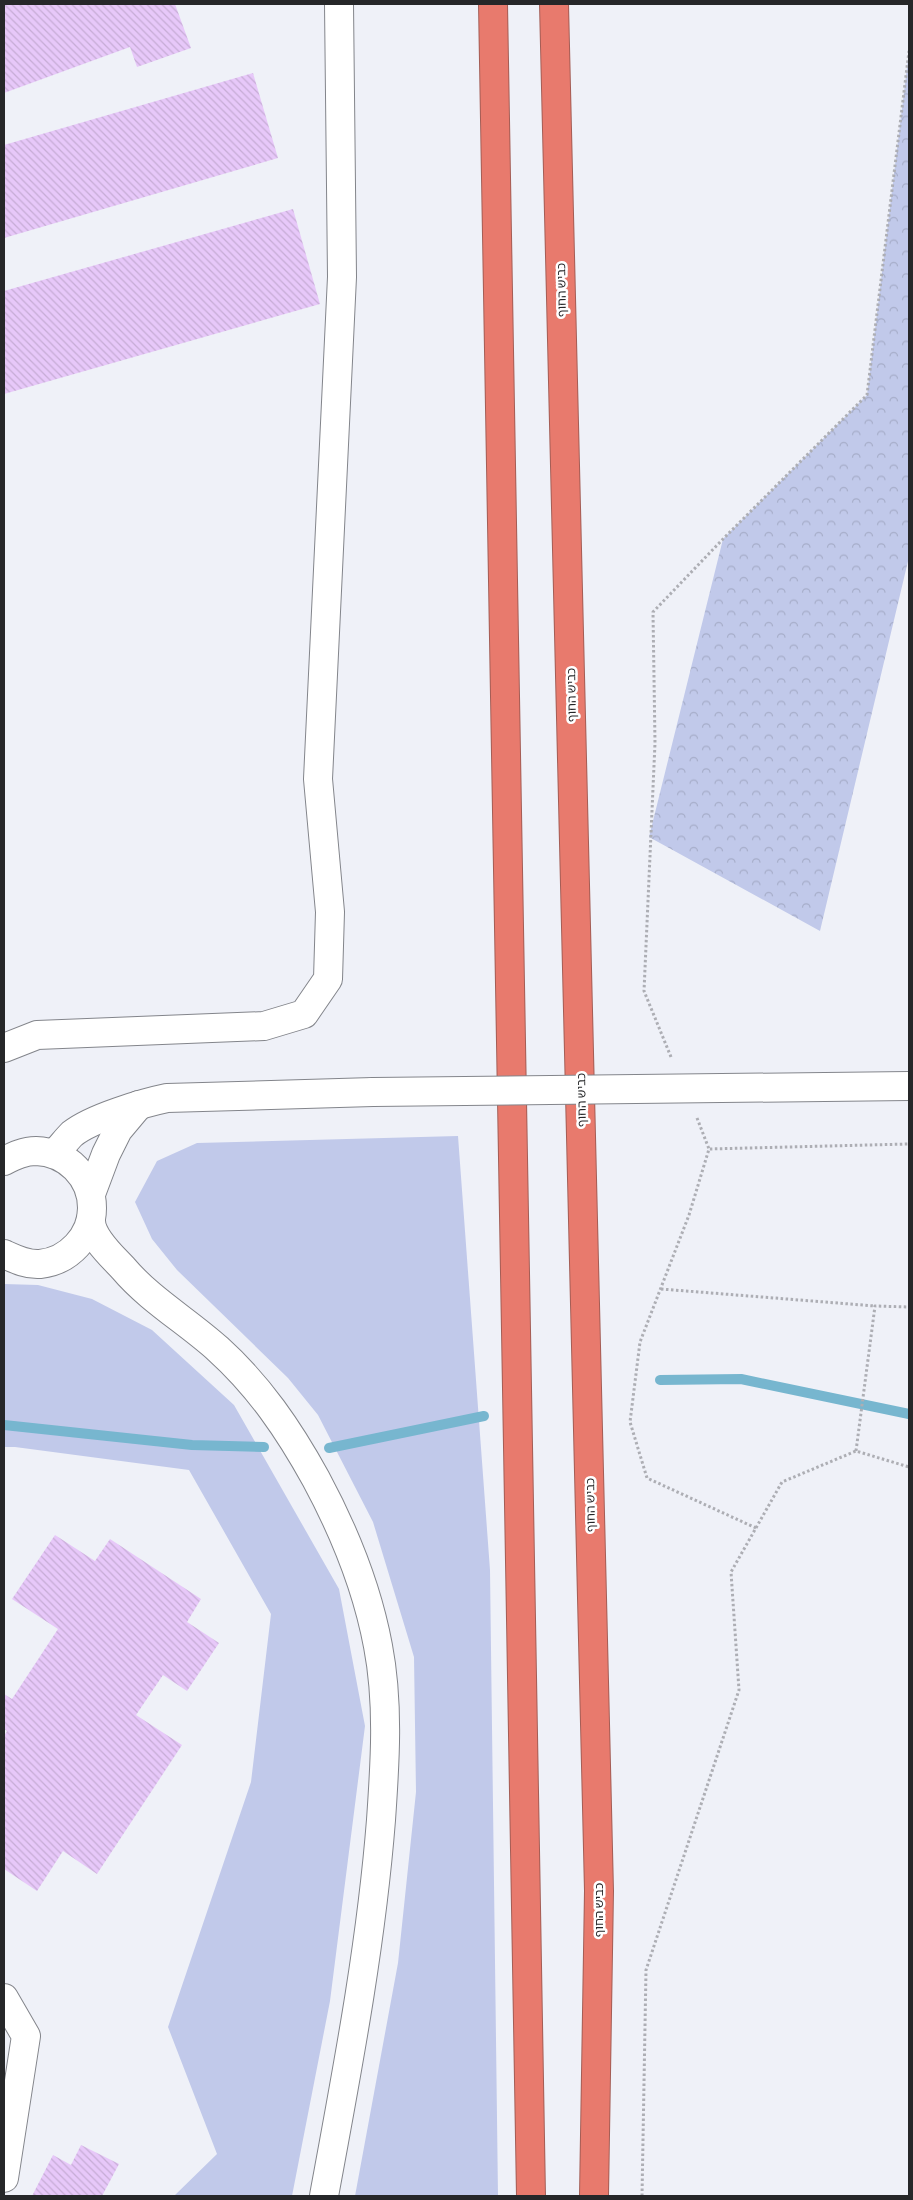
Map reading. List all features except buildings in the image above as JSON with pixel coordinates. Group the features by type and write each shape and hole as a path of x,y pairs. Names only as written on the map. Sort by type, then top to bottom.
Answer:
{"highway":[{"path":"492,4 531,2196"},
{"name":"כביש החוף","path":"554,4 599,1892 594,2196"}],"street":[{"path":"4,1048 37,1035 264,1026 304,1014 328,979 330,912 318,779 342,277 339,4"},
{"path":"54,1154 73,1133 140,1104 167,1098 373,1092 909,1086"},
{"path":"4,1254 21,1262 40,1264 59,1259 75,1248 85,1235 106,1154 118,1130 140,1104"},
{"path":"4,1161 19,1154 36,1151 54,1154 78,1169 91,1207 91,1226 102,1244 133,1280"},
{"path":"75,1248 133,1280 218,1349 254,1384 283,1423 316,1478 343,1532 363,1586 378,1647 384,1693 385,1756 377,1873 348,2067 324,2196"},
{"path":"4,1998 26,2036 4,2178"}],"path":[{"path":"673,1061 644,991 649,837 655,744 653,612 867,395 909,51"},
{"path":"695,1114 709,1149 690,1215 640,1342 630,1422 646,1478 756,1528"},
{"path":"709,1149 909,1144"},
{"path":"661,1289 909,1307"},
{"path":"856,1451 875,1306"},
{"path":"642,2196 646,1970 739,1690 731,1572 782,1482 856,1451 909,1467"}],"green space":[{"path":"909,51 909,557 820,931 649,837 723,539 867,395"},
{"path":"458,1136 490,1570 498,2196 355,2196 398,1963 416,1792 414,1657 373,1522 318,1415 288,1378 177,1270 152,1239 135,1202 157,1161 197,1143"},
{"path":"4,1284 38,1285 92,1299 152,1330 234,1405 339,1589 365,1726 330,2001 292,2196 174,2196 217,2154 168,2027 251,1782 271,1614 189,1470 4,1447"}],"waterway":[{"path":"660,1380 741,1379 909,1414"},
{"path":"329,1448 484,1416"},
{"path":"4,1425 192,1445 264,1447"}]}
